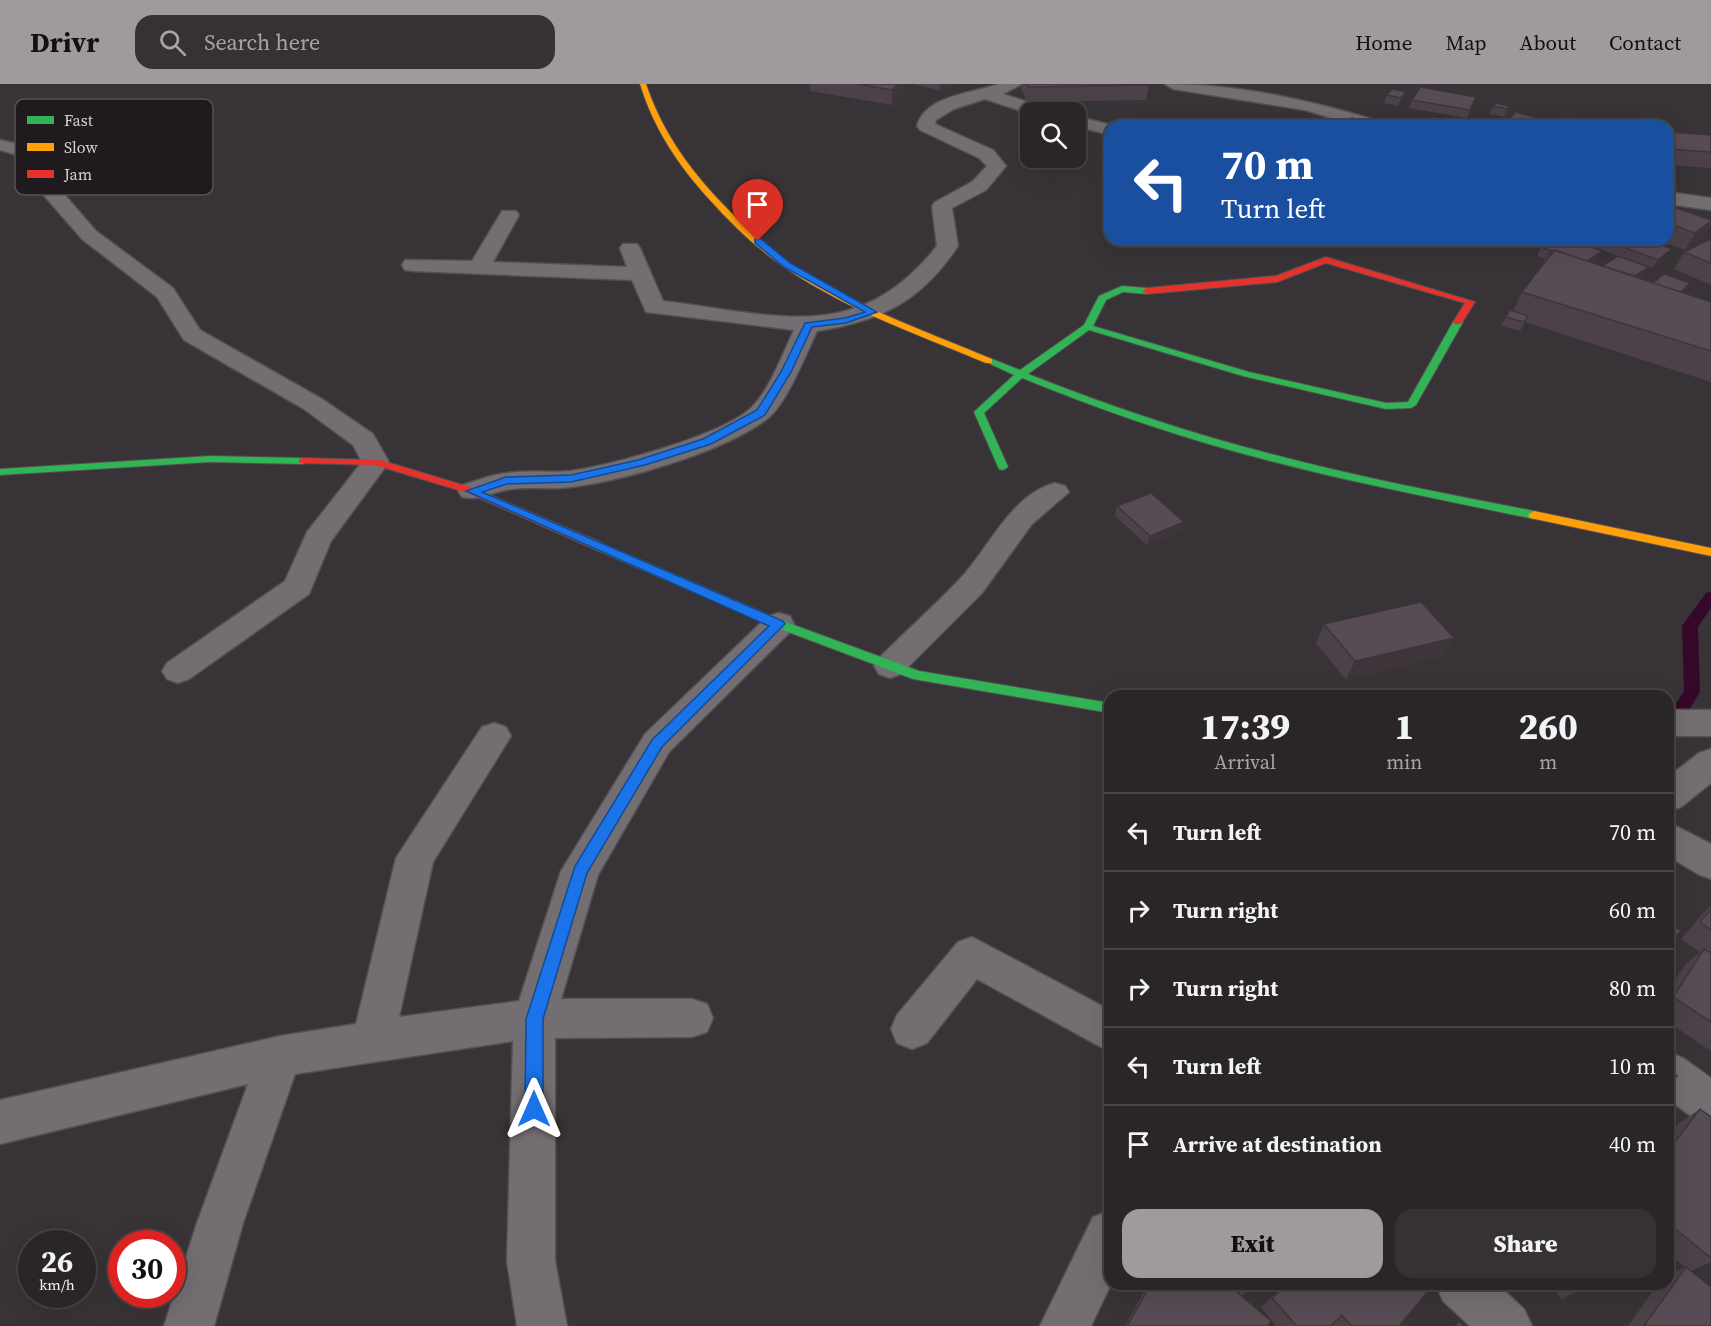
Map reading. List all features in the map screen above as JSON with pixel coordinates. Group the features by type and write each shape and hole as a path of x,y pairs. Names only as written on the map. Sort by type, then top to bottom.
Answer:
{"street":[{"path":"643,84 652,117 681,163 729,216 787,265 873,312 1021,374 1229,446 1398,487 1706,551"},
{"path":"630,249 654,307 808,325 846,321 873,312 912,289 927,275 948,246 942,207 979,186 997,166 986,154 926,126 928,118 949,103 987,94 1014,84"},
{"path":"1173,84 1308,105 1355,120"},
{"path":"987,94 1020,105"},
{"path":"1321,120 1335,114"},
{"path":"1086,124 1104,128"},
{"path":"0,145 15,149"},
{"path":"54,195 89,235 165,293 192,334 313,404 364,440 376,462"},
{"path":"1674,199 1711,204"},
{"path":"479,268 509,215"},
{"path":"1003,467 979,412 1021,374 1088,327 1102,298 1122,289 1154,292 1277,279 1326,260 1470,302 1411,405 1386,406 1247,374 1088,327"},
{"path":"412,265 641,274"},
{"path":"472,491 506,481 571,479 641,463 707,442 761,412 786,372 808,325"},
{"path":"0,472 210,459 376,462 472,491 778,624 918,676 1104,707"},
{"path":"178,671 298,587 317,539 376,462"},
{"path":"890,666 971,586 1022,518 1055,492"},
{"path":"542,1326 531,1261 534,1019 580,871 657,743 778,624"},
{"path":"1674,723 1711,723"},
{"path":"372,1041 415,858 494,736"},
{"path":"1674,792 1711,764"},
{"path":"1674,841 1711,863"},
{"path":"912,1029 972,955 1104,1029"},
{"path":"0,1122 280,1056 372,1041 534,1019 692,1018"},
{"path":"189,1326 220,1223 280,1056"},
{"path":"1674,1078 1711,1106"},
{"path":"1065,1326 1104,1246"},
{"path":"1467,1290 1508,1326"}],"building":[{"path":"857,84 898,84 892,90"},
{"path":"1027,84 1148,84 1149,85 1028,87"},
{"path":"1420,87 1476,97 1470,110 1412,100"},
{"path":"1392,89 1406,92 1401,98 1387,95"},
{"path":"1497,103 1511,107 1507,109 1493,106"},
{"path":"1516,112 1537,118 1535,120 1508,120"},
{"path":"1568,117 1579,120 1564,120"},
{"path":"1674,132 1711,135 1711,152 1674,149"},
{"path":"1674,207 1711,220 1695,233 1674,225"},
{"path":"1711,239 1711,263 1684,252"},
{"path":"1589,246 1602,251 1587,261 1554,250 1551,255 1548,254 1552,251 1541,247"},
{"path":"1621,246 1664,246 1672,249 1658,260"},
{"path":"1554,250 1711,302 1711,351 1522,292"},
{"path":"1618,256 1649,267 1635,276 1602,266"},
{"path":"1664,274 1690,283 1681,292 1653,283"},
{"path":"1510,310 1528,316 1524,322 1506,317"},
{"path":"1151,493 1184,522 1150,536 1117,506"},
{"path":"1421,602 1454,638 1355,661 1324,624"},
{"path":"1711,910 1711,930 1700,922"},
{"path":"1674,926 1681,931 1674,939"},
{"path":"1704,949 1711,953 1711,1022 1674,995"},
{"path":"1700,1109 1711,1117 1711,1258 1674,1228 1674,1143"},
{"path":"1686,1267 1711,1287 1711,1326 1644,1326 1670,1290 1674,1290 1674,1284"},
{"path":"1148,1290 1234,1290 1271,1321 1268,1326 1127,1326"},
{"path":"1281,1290 1428,1291 1399,1326 1352,1326 1342,1315 1331,1326 1297,1326 1272,1298"}],"waterway":[{"path":"1674,720 1692,692 1690,626 1711,597"}],"traffic: fast":[{"path":"1003,467 979,412 1021,374 1088,327 1102,298 1122,289 1147,291"},
{"path":"1088,327 1247,374 1386,406 1411,405 1458,322"},
{"path":"989,361 1107,407 1228,446 1342,475 1534,515"},
{"path":"0,472 210,459 303,461"},
{"path":"596,545 779,624 918,676 1104,707"}],"traffic: slow":[{"path":"643,84 654,115 676,155 716,202 766,249 787,265 835,293 886,318 989,361"},
{"path":"1534,515 1711,552"}],"traffic: jam":[{"path":"1147,291 1277,279 1326,260 1470,302 1458,322"},
{"path":"303,461 376,462 472,491 596,545"}],"route":[{"path":"534,1109 534,1019 580,871 657,743 778,624 472,491 506,481 571,479 641,463 707,442 761,412 786,372 808,325 846,321 873,312 787,265 758,241"}]}
